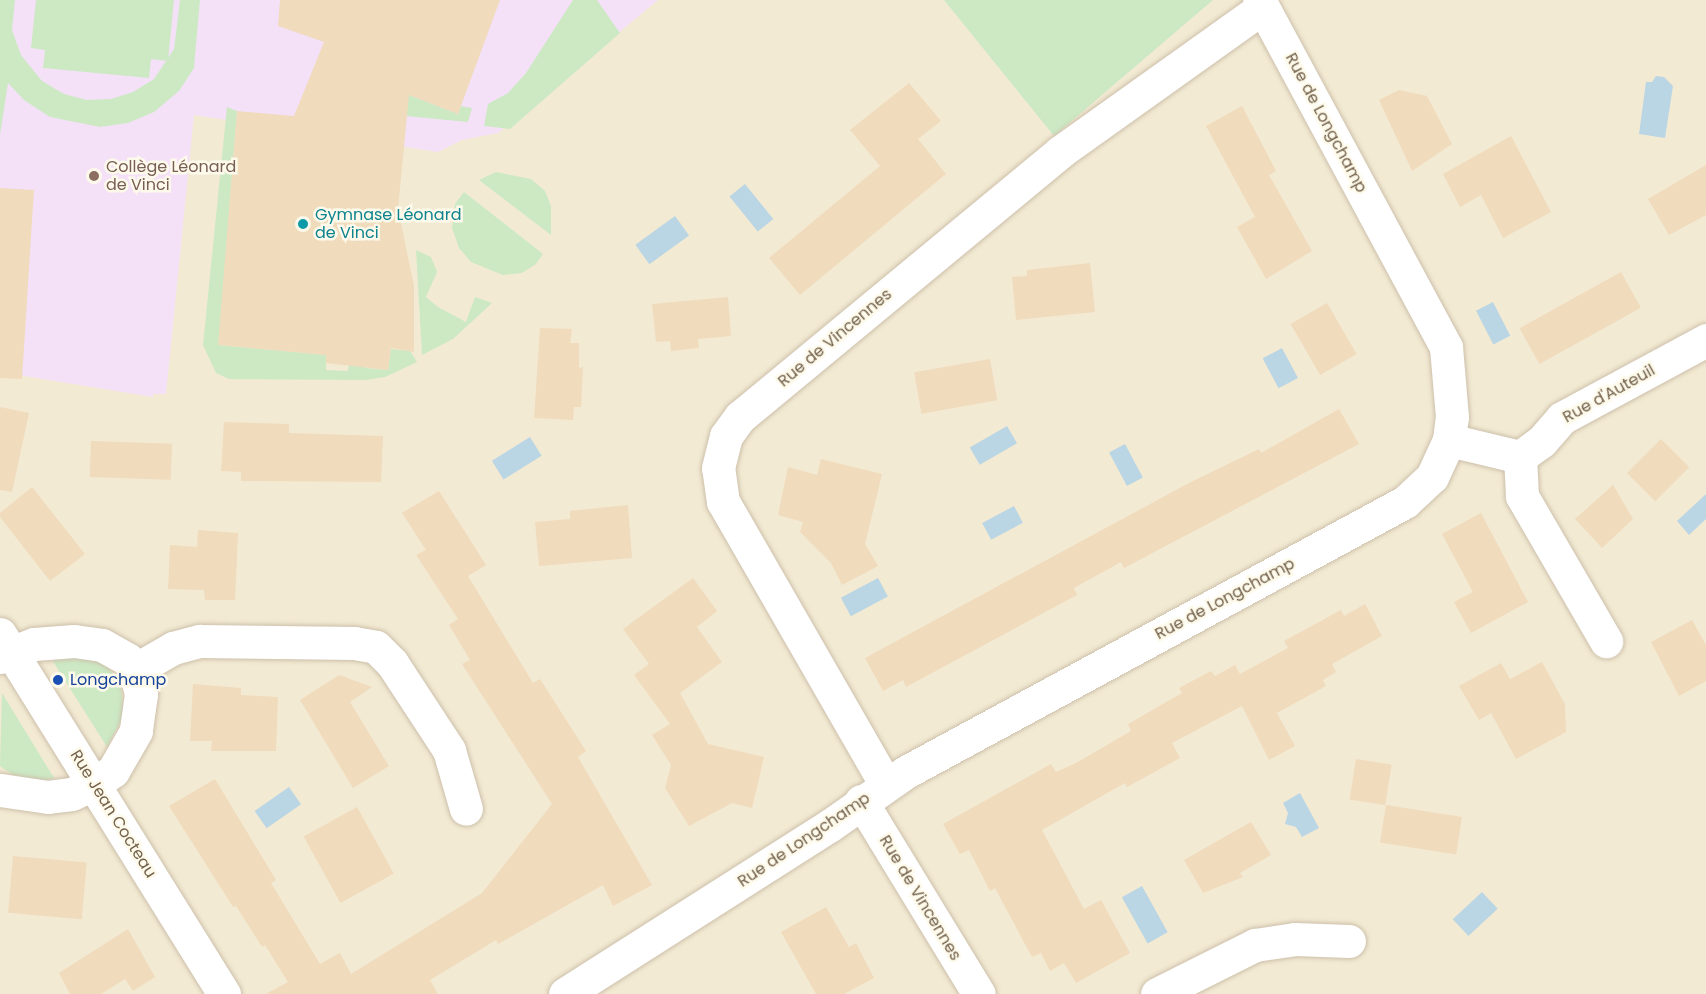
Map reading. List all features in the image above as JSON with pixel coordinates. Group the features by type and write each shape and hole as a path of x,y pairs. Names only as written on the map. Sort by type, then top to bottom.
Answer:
{"street":[{"name":"Rue de Longchamp","path":"570,993 874,793 1405,502 1432,477 1449,440 1452,396 1446,347 1261,4"},
{"name":"Rue de Vincennes","path":"979,994 723,502 718,468 726,436 740,417 1060,152 1261,4"},
{"name":"Rue d'Auteuil","path":"1520,457 1541,442 1563,418 1706,340"},
{"path":"1449,440 1520,457 1522,496 1606,641"},
{"path":"135,670 172,648 200,641 354,643 376,647 392,663 449,750 466,809"},
{"path":"0,790 48,797 72,794 114,771 136,731 141,694 135,670 115,651 90,642 3,647"},
{"name":"Rue Jean Cocteau","path":"3,647 94,784 224,994"},
{"path":"1157,994 1255,945 1295,939 1349,941"}],"shaded area":[{"path":"0,0 1706,0 1706,994 0,994"},
{"name":"Collège Léonard de Vinci","path":"0,0 658,0 498,133 462,140 438,152 194,115 166,394 153,394 153,397 0,372"}],"green space":[{"path":"0,0 15,0 12,30 21,55 42,81 64,94 87,100 111,99 133,92 154,79 174,49 180,0 200,0 194,68 179,91 154,112 128,123 100,127 50,117 24,100 8,83 0,135"},
{"path":"36,0 174,0 168,61 151,59 149,78 43,68 45,50 31,48"},
{"path":"573,0 597,0 620,33 510,129 484,126 488,104 508,93 526,73"},
{"path":"944,0 1213,0 1054,136"},
{"path":"371,80 458,114 460,106 472,108 468,122 363,112"},
{"path":"227,107 237,111 219,345 326,355 326,370 348,371 350,357 367,368 388,370 391,349 410,351 417,362 385,377 366,380 229,379 216,373 203,345"},
{"path":"496,172 531,179 545,191 551,206 551,235 479,180"},
{"path":"464,192 543,254 536,264 522,273 503,275 471,262 459,248 452,228 455,204"},
{"path":"416,250 431,257 437,272 426,297 438,307 466,322 475,297 492,303 453,339 422,355"},
{"path":"65,657 97,658 120,680 124,715 107,747 52,660"},
{"path":"2,693 54,778 41,782 13,775 0,766"}],"water":[{"path":"1656,76 1664,77 1673,86 1665,138 1639,134 1646,82 1652,82"},
{"path":"745,184 773,219 758,232 729,197"},
{"path":"675,216 689,235 649,264 635,245"},
{"path":"1493,302 1510,336 1493,344 1476,311"},
{"path":"1282,348 1298,378 1279,388 1263,358"},
{"path":"1007,426 1017,443 980,465 970,448"},
{"path":"530,437 542,456 503,480 492,461"},
{"path":"1125,444 1143,478 1127,486 1109,452"},
{"path":"1706,494 1706,519 1689,535 1677,521"},
{"path":"1014,506 1023,523 991,540 982,523"},
{"path":"878,578 888,597 851,616 841,598"},
{"path":"289,787 301,804 267,828 255,811"},
{"path":"1300,793 1319,828 1302,837 1296,827 1285,824 1288,813 1283,803"},
{"path":"1142,886 1168,932 1148,944 1122,897"},
{"path":"1482,892 1498,909 1468,936 1453,919"}],"building":[{"name":"Gymnase Léonard de Vinci","path":"280,0 500,0 458,114 409,95 398,209 414,286 414,352 391,348 388,370 326,363 326,355 218,345 237,111 294,116 324,42 278,26"},
{"path":"909,83 941,121 918,139 946,174 800,295 769,258 880,166 850,130"},
{"path":"1399,90 1427,96 1452,144 1412,171 1379,100"},
{"path":"1242,106 1276,171 1269,175 1312,251 1266,279 1237,227 1255,217 1206,126"},
{"path":"1511,136 1551,212 1503,238 1481,195 1460,207 1443,174"},
{"path":"1706,165 1706,215 1669,235 1648,199"},
{"path":"0,188 34,190 22,379 0,378"},
{"path":"1090,263 1095,312 1016,320 1012,277 1027,276 1027,270"},
{"path":"1621,272 1641,308 1539,364 1520,328"},
{"path":"728,297 731,336 698,339 699,348 671,351 670,341 656,342 652,304"},
{"path":"1327,303 1356,354 1320,375 1291,324"},
{"path":"540,328 572,329 570,343 579,343 579,368 583,367 581,407 574,407 573,420 534,418"},
{"path":"990,359 997,400 921,414 914,372"},
{"path":"0,407 29,413 12,492 0,490"},
{"path":"1339,409 1359,444 1124,568 1121,562 1074,588 1077,595 906,687 903,680 883,691 865,658 1189,483 1259,449 1261,453"},
{"path":"224,422 289,424 289,433 383,436 381,482 241,481 241,472 221,471"},
{"path":"1661,439 1689,467 1655,501 1627,473"},
{"path":"91,441 172,444 171,480 90,477"},
{"path":"821,459 882,474 865,544 878,566 842,585 831,563 800,532 803,522 778,515 788,467 817,475"},
{"path":"1613,485 1633,519 1602,548 1575,519"},
{"path":"32,487 85,554 50,581 0,517 0,513"},
{"path":"439,491 486,565 468,576 533,683 540,679 586,751 578,757 652,885 613,906 603,885 498,944 496,940 430,980 438,994 266,994 288,982 265,945 262,947 236,906 233,907 169,806 215,779 276,880 271,883 320,964 340,953 351,974 482,893 552,804 462,664 470,660 449,625 458,619 416,555 426,550 402,513"},
{"path":"628,505 632,558 539,566 535,522 570,519 570,511"},
{"path":"1481,513 1528,602 1471,633 1454,602 1473,592 1442,534"},
{"path":"198,530 238,533 235,600 205,600 204,590 168,589 170,545 197,547"},
{"path":"693,578 717,611 697,627 722,662 680,693 708,744 764,757 752,808 732,803 689,826 665,788 671,765 652,735 670,724 634,675 649,664 623,629"},
{"path":"1365,604 1382,636 1332,664 1336,672 1323,680 1326,686 1277,713 1295,746 1269,760 1242,706 1172,743 1180,758 1127,787 1125,783 1042,830 1084,909 1101,900 1130,953 1076,983 1064,963 1050,971 1041,953 1032,957 995,888 990,891 969,850 960,854 943,824 1051,764 1056,772 1076,763 1131,731 1128,724 1182,693 1179,688 1211,671 1215,676 1235,665 1240,674 1288,648 1284,641 1341,610 1344,616"},
{"path":"1692,620 1706,645 1706,681 1679,696 1651,642"},
{"path":"1542,662 1565,704 1566,732 1516,759 1491,713 1479,720 1459,686 1501,663 1510,679"},
{"path":"339,675 372,687 350,702 389,766 353,788 300,700"},
{"path":"193,684 241,688 241,695 278,697 276,751 211,751 212,741 190,741"},
{"path":"1356,759 1392,765 1385,805 1350,799"},
{"path":"1386,805 1462,817 1456,855 1380,843"},
{"path":"357,807 394,873 340,903 304,837"},
{"path":"1251,822 1271,855 1240,873 1243,877 1203,893 1184,860"},
{"path":"13,856 87,862 82,919 8,913"},
{"path":"826,907 849,947 856,943 874,978 844,994 816,994 781,932"},
{"path":"128,929 155,977 133,991 125,979 101,994 70,994 59,973"}],"place":[{"name":"Collège Léonard de Vinci","path":"94,176"},
{"name":"Gymnase Léonard de Vinci","path":"303,224"},
{"name":"Longchamp","path":"58,680"}]}
